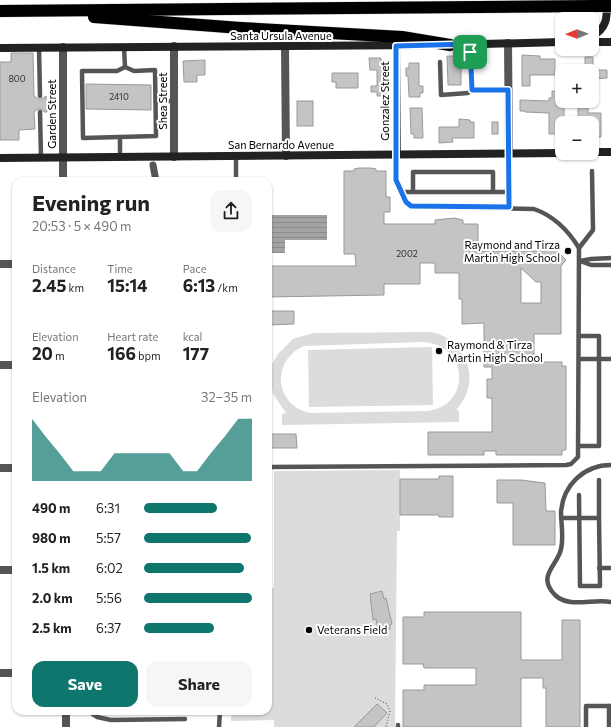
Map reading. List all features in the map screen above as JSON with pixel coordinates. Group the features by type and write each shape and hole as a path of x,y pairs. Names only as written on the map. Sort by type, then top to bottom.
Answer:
{"highway":[{"path":"0,11 611,6"},
{"path":"16,11 241,28 402,37 450,45"}],"main road":[{"path":"599,32 606,21 607,0"},
{"name":"Santa Ursula Avenue","path":"0,48 174,46 285,48 555,42"},
{"path":"599,42 611,42"},
{"path":"599,152 611,152"},
{"name":"San Bernardo Avenue","path":"0,158 555,153"}],"street":[{"path":"508,43 509,154"},
{"name":"Shea Street","path":"174,46 174,157"},
{"name":"Gonzalez Street","path":"396,46 397,155"},
{"name":"Garden Street","path":"63,47 63,177"},
{"path":"285,48 286,156"},
{"path":"153,165 155,177"},
{"path":"0,264 12,264"},
{"path":"0,365 12,365"},
{"path":"0,468 12,468"},
{"path":"0,570 12,570"},
{"path":"0,673 12,673"},
{"path":"66,715 66,727"}],"lane":[{"path":"470,44 472,90"},
{"path":"39,47 40,96"},
{"path":"124,47 125,67"},
{"path":"440,62 441,95 468,93 472,90 508,90"},
{"path":"125,67 134,71 155,70 156,101 156,136 83,138 82,71 116,71 125,67"},
{"path":"156,101 174,101"},
{"path":"40,112 41,158"},
{"path":"120,137 120,157"},
{"path":"509,154 509,207"},
{"path":"272,466 566,465 576,460 579,446 580,261 579,248 572,236 550,216 534,209 509,207 415,207 408,205 396,180 397,155"},
{"path":"236,156 236,177"},
{"path":"579,248 593,230 592,171"},
{"path":"413,192 413,172 493,172 493,192"},
{"path":"401,192 509,192"},
{"path":"580,261 611,258"},
{"path":"580,261 591,265 611,265"},
{"path":"579,336 599,336 599,446 579,446"},
{"path":"579,359 611,359"},
{"path":"611,465 591,468 575,479 568,489 563,499 561,550 551,566 548,575 552,591 557,597 566,601 611,602"},
{"path":"579,495 580,586 600,586 599,480"},
{"path":"562,518 599,518"},
{"path":"600,568 611,568"},
{"path":"586,727 586,706 610,706 609,727"},
{"path":"94,715 112,720 185,719"},
{"path":"220,715 220,727"}],"path":[{"path":"375,698 387,704 390,711 386,727"}],"shaded area":[{"path":"272,215 327,215 327,240 285,240 285,253 272,253"},
{"path":"432,332 445,337 455,344 463,354 468,364 470,376 464,399 456,410 459,410 459,422 282,425 282,414 286,413 273,394 272,364 278,354 293,339 313,333","holes":["423,342 438,346 449,353 456,364 459,375 458,387 452,398 442,406 428,411 310,413 298,408 289,401 281,382 282,371 286,361 293,353 304,346"]},
{"path":"432,347 433,405 309,407 308,350"},
{"path":"400,470 400,531 397,531 395,727 274,727 274,720 231,721 231,715 272,715 274,471"}],"building":[{"path":"11,53 33,53 34,96 40,100 46,96 47,112 38,109 34,112 35,129 19,130 19,140 0,140 0,62 11,62"},
{"path":"522,55 540,56 540,59 555,59 555,75 530,75 530,86 522,86"},
{"path":"447,56 461,56 461,85 448,85"},
{"path":"585,57 593,57 593,64 585,64"},
{"path":"369,58 381,58 381,66 388,66 389,96 377,96 377,92 371,92 371,86 377,86 377,70 370,70"},
{"path":"205,60 205,75 197,75 197,82 184,82 183,61"},
{"path":"409,63 419,63 419,86 423,86 423,93 420,93 420,97 409,97 406,68 409,68"},
{"path":"599,70 607,70 607,78 599,79"},
{"path":"332,73 358,73 358,88 336,88 336,82 332,82"},
{"path":"86,84 151,85 151,110 86,109"},
{"path":"552,91 555,91 555,108 564,108 564,116 555,116 555,134 549,134 549,113 520,111 520,100 549,101 549,98 552,98"},
{"path":"297,101 313,101 313,126 297,126"},
{"path":"410,108 422,108 423,138 414,138 414,134 411,134"},
{"path":"578,108 588,108 588,113 601,113 601,137 599,137 599,116 578,116"},
{"path":"459,119 474,122 474,138 452,138 453,142 439,143 439,127 459,127"},
{"path":"492,122 498,122 498,134 492,134"},
{"path":"359,168 371,168 376,169 376,171 386,171 386,197 390,197 390,212 384,212 384,224 435,224 435,220 454,218 463,220 463,224 478,224 478,251 546,251 551,245 566,260 561,266 561,334 534,334 534,362 562,362 562,366 566,366 566,450 562,450 562,455 496,455 496,451 484,451 484,455 428,455 428,432 492,432 492,398 487,398 487,379 492,379 492,367 484,367 484,323 462,324 462,299 459,299 459,273 435,273 435,263 420,263 420,284 384,284 384,295 272,297 272,266 356,266 355,254 344,254 344,171 354,171 354,169","holes":["521,268 536,282 541,282 541,303 521,303"]},
{"path":"272,311 294,311 294,324 272,325"},
{"path":"272,434 296,434 297,448 272,448"},
{"path":"439,476 453,476 453,517 439,517 439,515 400,515 400,479 439,479"},
{"path":"497,480 521,480 545,483 546,511 555,511 555,545 513,545 513,503 497,503"},
{"path":"382,591 384,599 386,598 392,624 390,625 390,629 378,631 376,619 373,620 370,594"},
{"path":"424,612 521,612 521,660 562,660 562,620 580,620 580,727 546,727 546,688 543,688 543,678 521,678 521,727 403,727 403,690 424,690 424,685 476,685 476,668 424,668 423,664 403,664 403,617 424,617"},
{"path":"377,704 387,713 374,727 354,727"}],"place":[{"name":"Raymond and Tirza Martin High School","path":"568,251"},
{"name":"Raymond & Tirza Martin High School","path":"439,351"},
{"name":"Veterans Field","path":"309,630"}],"route":[{"path":"470,44 470,52 472,90 508,90 509,207 415,207 408,205 397,185 396,180 396,46 470,44"}]}
